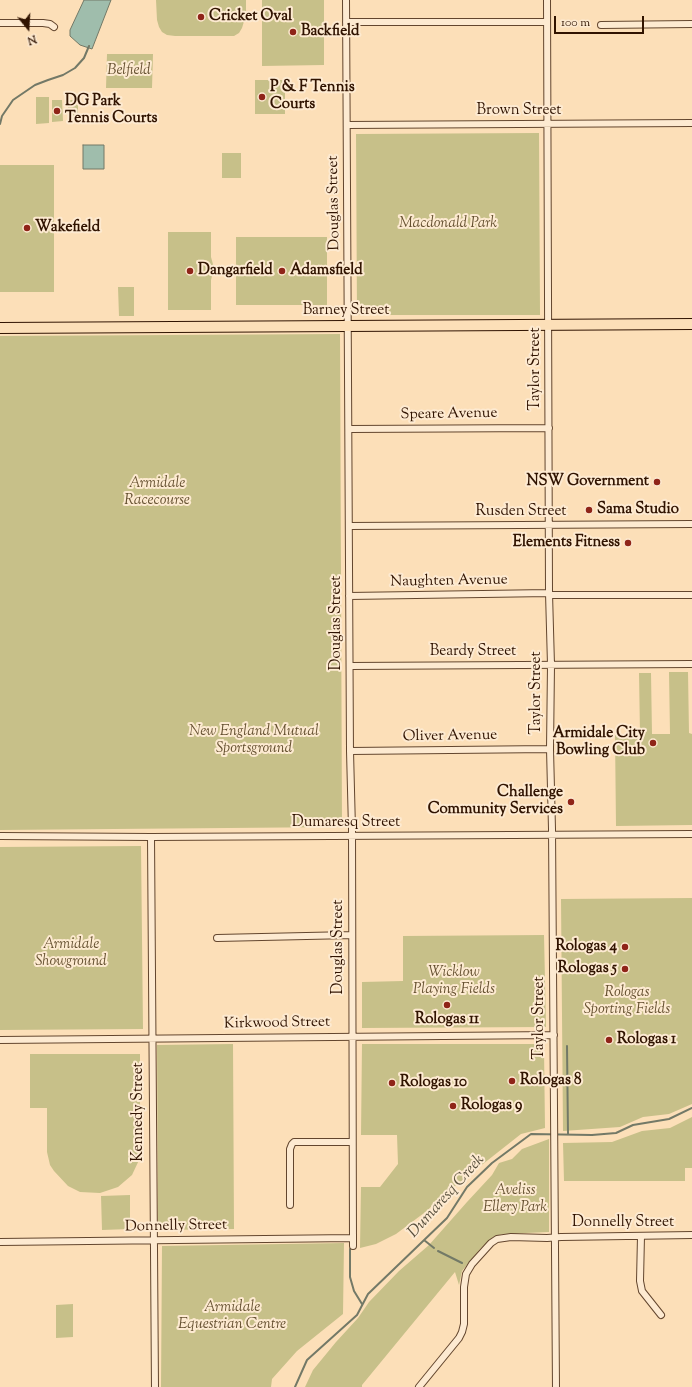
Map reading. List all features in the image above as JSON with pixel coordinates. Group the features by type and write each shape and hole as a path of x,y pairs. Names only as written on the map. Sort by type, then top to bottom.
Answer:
{"main road":[{"name":"Barney Street","path":"0,328 692,324"}],"street":[{"name":"Douglas Street","path":"346,0 350,751 352,836 351,935 353,1036 353,1246"},
{"name":"Taylor Street","path":"547,0 549,594 551,665 550,750 554,1035 556,1387"},
{"path":"346,22 547,22"},
{"path":"0,23 50,24 54,27"},
{"path":"602,25 692,24"},
{"name":"Brown Street","path":"347,125 692,123"},
{"name":"Speare Avenue","path":"349,429 549,428"},
{"name":"Rusden Street","path":"349,526 692,524"},
{"name":"Naughten Avenue","path":"350,596 549,594 692,595"},
{"name":"Beardy Street","path":"350,666 692,664"},
{"name":"Oliver Avenue","path":"350,751 550,750"},
{"name":"Dumaresq Street","path":"0,836 151,837 692,834"},
{"name":"Kennedy Street","path":"151,837 155,1387"},
{"path":"217,938 351,935"},
{"name":"Kirkwood Street","path":"0,1040 554,1035"},
{"path":"290,1205 290,1149 292,1144 294,1142 352,1142"},
{"path":"641,1236 640,1282 642,1291 661,1315"},
{"name":"Donnelly Street","path":"419,1387 459,1338 464,1324 465,1278 468,1270 484,1250 492,1243 504,1237 692,1236"},
{"name":"Donnelly Street","path":"0,1242 353,1238"}],"green space":[{"name":"Cricket Oval","path":"156,0 246,0 246,15 242,28 239,33 234,36 167,35 162,32 159,27 157,20"},
{"name":"Backfield","path":"262,0 324,0 324,65 262,66"},
{"name":"Belfield","path":"107,54 153,54 152,88 106,88"},
{"path":"255,80 285,80 285,114 255,114"},
{"name":"DG Park Tennis Courts","path":"36,97 49,97 49,123 36,124"},
{"name":"DG Park Tennis Courts","path":"52,100 62,100 63,121 52,122"},
{"name":"DG Park Tennis Courts","path":"68,100 78,100 78,121 68,121"},
{"name":"Macdonald Park","path":"539,133 540,315 357,315 356,134"},
{"path":"222,153 241,153 241,178 222,178"},
{"name":"Wakefield","path":"0,165 54,165 54,292 0,292"},
{"name":"Dangarfield","path":"168,232 211,232 211,257 214,268 211,280 211,310 168,310"},
{"name":"Adamsfield","path":"236,237 327,237 327,305 236,305"},
{"path":"118,287 134,287 134,316 119,316"},
{"name":"Armidale Racecourse","path":"340,334 342,827 0,830 0,336"},
{"name":"Armidale City Bowling Club","path":"669,672 688,672 689,733 692,734 692,825 616,826 615,735 640,734 639,673 651,673 652,734 670,734"},
{"name":"Armidale Showground","path":"141,846 143,1029 0,1030 0,847"},
{"name":"Rologas Sporting Fields","path":"692,898 692,1104 669,1114 643,1117 620,1127 563,1131 561,899"},
{"name":"Wicklow Playing Fields","path":"544,935 546,1027 362,1028 362,982 403,981 403,936"},
{"path":"233,1044 234,1229 158,1230 157,1045"},
{"name":"Wicklow Playing Fields","path":"362,1044 535,1044 544,1048 545,1128 521,1134 436,1201 428,1210 396,1234 376,1244 360,1248 361,1187 380,1187 398,1164 397,1135 361,1135"},
{"path":"30,1054 140,1054 140,1158 132,1175 118,1187 100,1193 80,1192 68,1186 50,1165 47,1152 47,1108 30,1108"},
{"path":"692,1117 692,1168 685,1168 685,1181 564,1181 563,1143 612,1142 642,1131 670,1128"},
{"name":"Aveliss Ellery Park","path":"549,1139 549,1232 502,1234 493,1237 480,1249 462,1271 459,1285 455,1272 362,1385 362,1387 305,1387 313,1370 358,1318 369,1302 399,1271 429,1245 492,1175 499,1163 512,1159 522,1149"},
{"path":"130,1195 130,1229 102,1230 101,1196"},
{"name":"Armidale Equestrian Centre","path":"344,1243 343,1314 297,1351 272,1379 271,1387 161,1387 162,1246"},
{"path":"73,1304 73,1337 56,1338 56,1305"}],"shaded area":[{"path":"84,0 111,0 92,49 80,45 70,36 70,30"},
{"path":"83,145 104,145 104,169 83,169"}],"waterway":[{"path":"0,124 2,116 13,100 35,85 63,75 75,68 84,58 89,46"},
{"path":"567,1046 568,1134"},
{"name":"Dumaresq Creek","path":"295,1387 307,1360 357,1315 368,1294 447,1218 467,1187 492,1163 531,1134 592,1135 616,1133 633,1125 669,1119 692,1108"},
{"path":"424,1240 434,1248"},
{"path":"350,1249 350,1277 354,1291 362,1304"},
{"path":"438,1251 462,1263"}],"place":[{"name":"Cricket Oval","path":"201,17"},
{"name":"Backfield","path":"293,32"},
{"name":"P & F Tennis Courts","path":"262,97"},
{"name":"DG Park Tennis Courts","path":"57,111"},
{"name":"Wakefield","path":"27,228"},
{"name":"Dangarfield","path":"190,271"},
{"name":"Adamsfield","path":"282,271"},
{"name":"NSW Government","path":"657,482"},
{"name":"Sama Studio","path":"589,510"},
{"name":"Elements Fitness","path":"628,543"},
{"name":"Armidale City Bowling Club","path":"653,743"},
{"name":"Challenge Community Services","path":"571,802"},
{"name":"Rologas 4","path":"625,947"},
{"name":"Rologas 5","path":"625,969"},
{"name":"Rologas 11","path":"447,1005"},
{"name":"Rologas 1","path":"609,1040"},
{"name":"Rologas 8","path":"512,1081"},
{"name":"Rologas 10","path":"392,1083"},
{"name":"Rologas 9","path":"453,1106"}],"park label":[{"name":"New England Mutual Sportsground","path":"254,740"}]}
